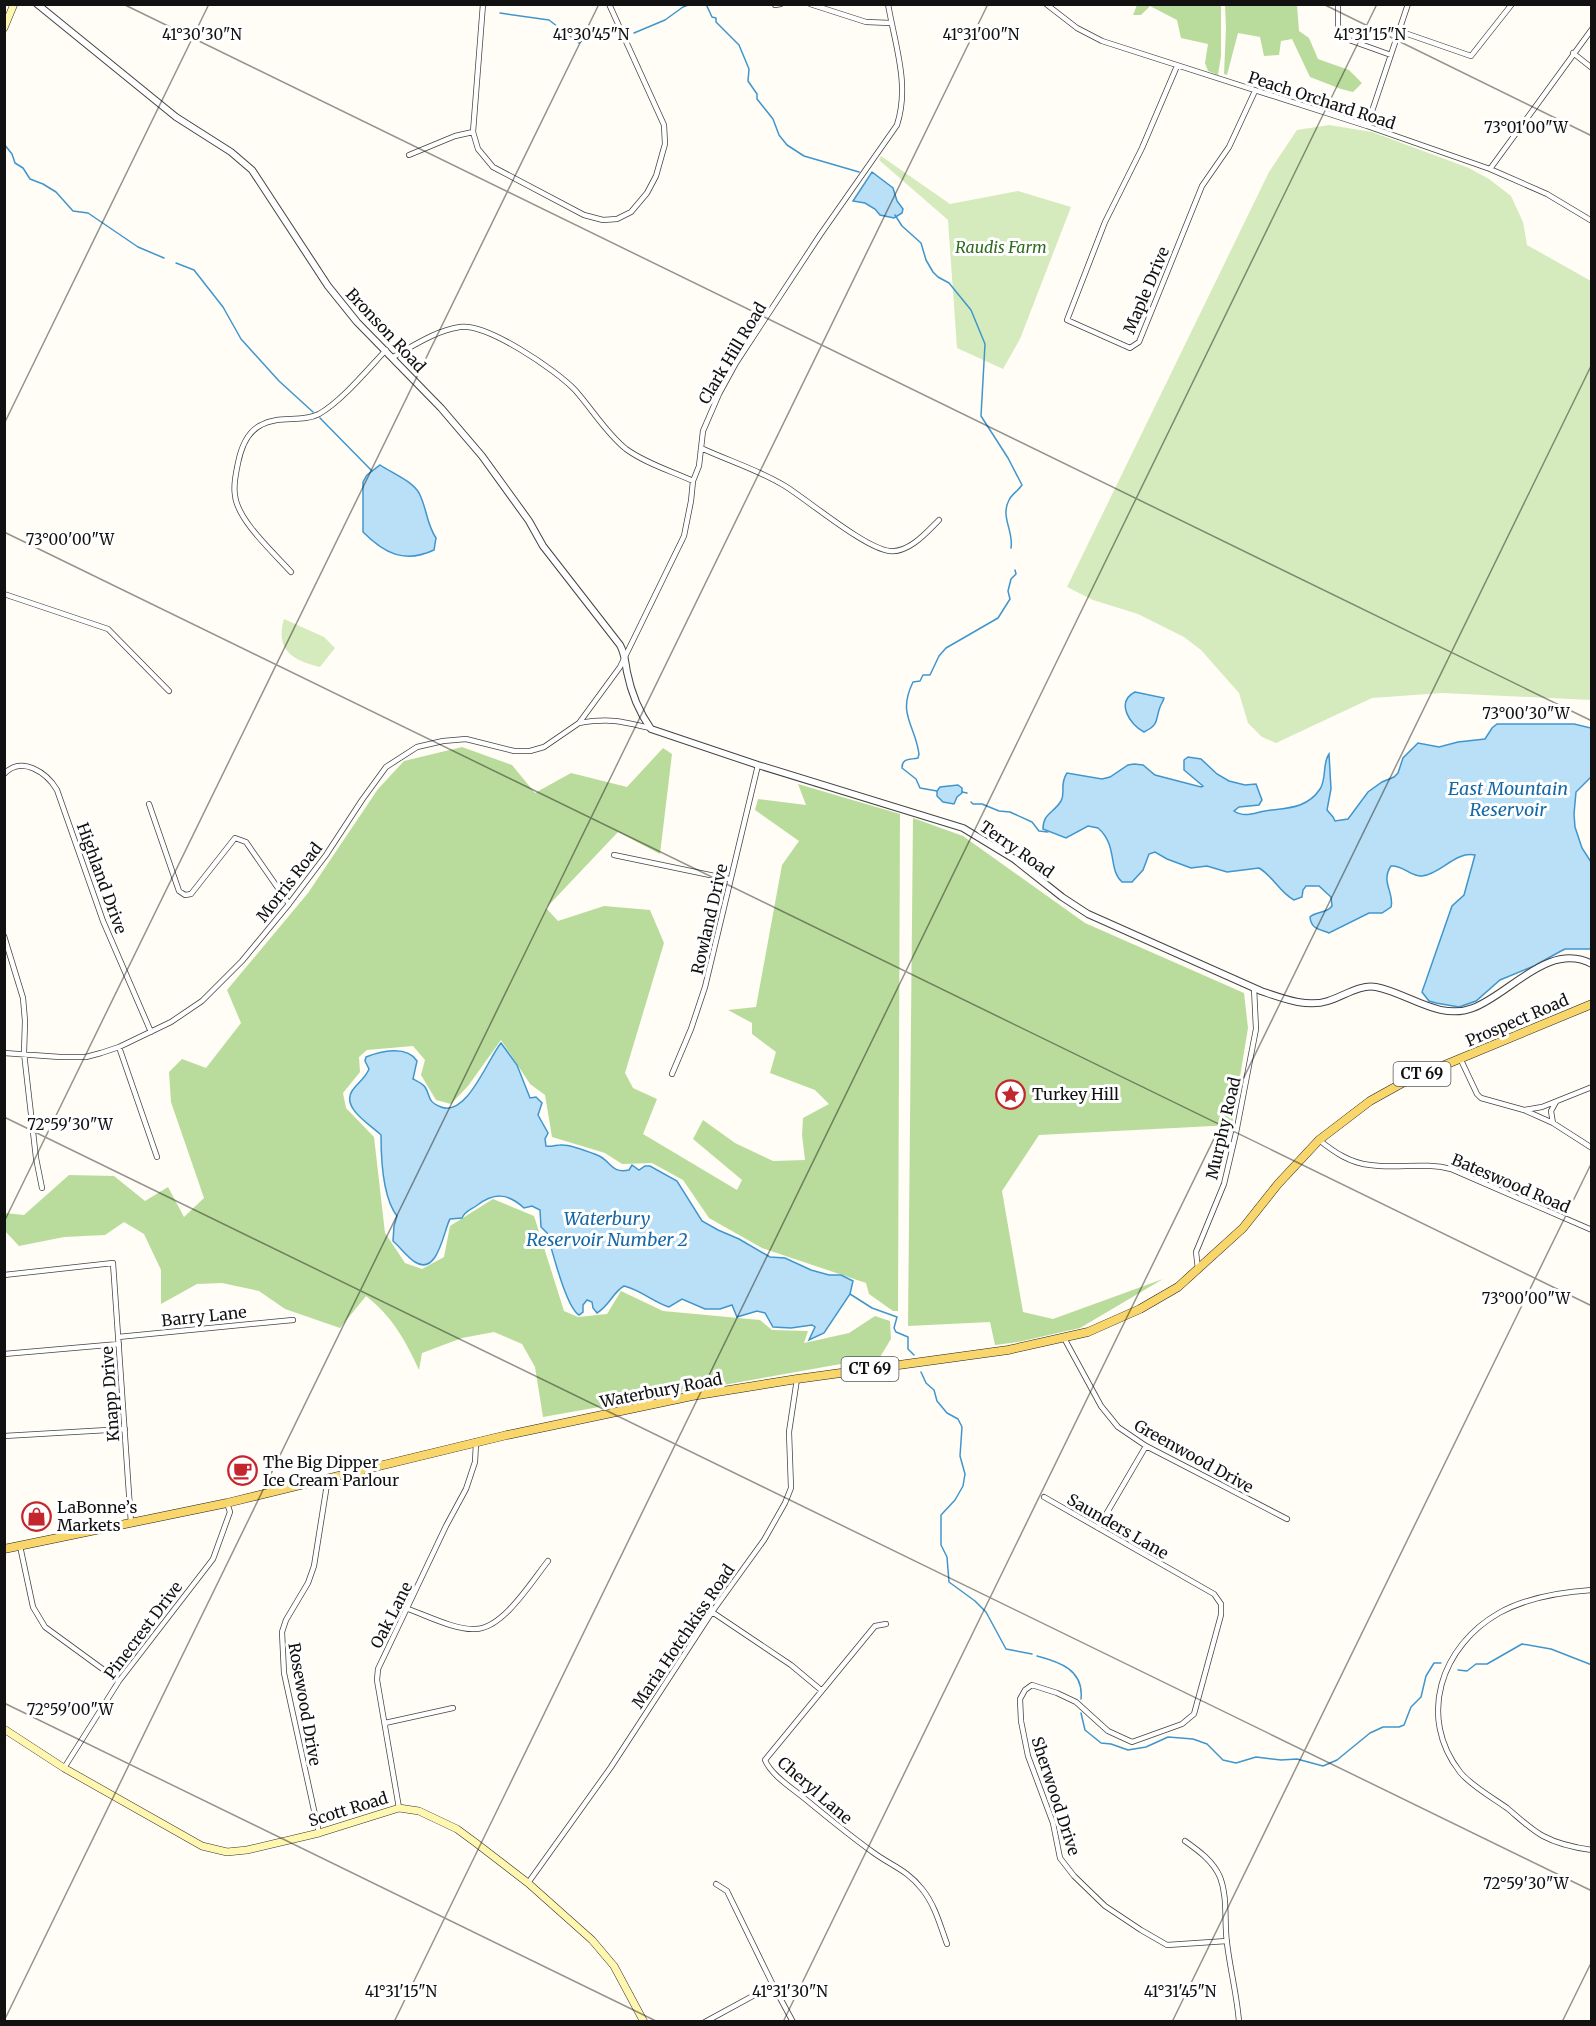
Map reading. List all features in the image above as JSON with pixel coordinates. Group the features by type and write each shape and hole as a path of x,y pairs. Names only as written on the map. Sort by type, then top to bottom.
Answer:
{"main road":[{"path":"4,28 14,4"},
{"name":"Prospect Road","path":"1278,1184 1319,1140 1352,1113 1385,1091 1592,1004"},
{"name":"Waterbury Road","path":"4,1549 227,1503 476,1443 692,1396 796,1379 1008,1350 1088,1332 1140,1309 1178,1287 1243,1228 1278,1184"},
{"name":"Scott Road","path":"4,1729 64,1768 202,1845 227,1852 247,1850 319,1833 399,1808 419,1811 457,1829 528,1883 592,1940 614,1966 644,2022"}],"street":[{"name":"Bronson Road","path":"37,4 176,117 246,164 328,286 357,322 441,408 482,456 529,521 543,546 590,604 625,655 627,672 640,714 651,729"},
{"path":"483,4 473,132 478,149 494,167 584,215 603,220 617,219 631,212 647,193 656,176 665,144 664,125 609,4"},
{"path":"810,4 860,21 891,23"},
{"name":"Clark Hill Road","path":"579,723 620,667 684,536 693,481 699,466 703,431 736,363 820,235 897,125 902,110 903,86 888,4"},
{"name":"Peach Orchard Road","path":"1046,4 1077,28 1102,41 1366,126 1490,169 1547,194 1592,221"},
{"path":"1338,4 1338,36 1391,55"},
{"path":"1366,126 1408,4"},
{"path":"1399,31 1472,56 1512,4"},
{"path":"1490,169 1572,53 1592,29"},
{"path":"1572,53 1592,68"},
{"name":"Maple Drive","path":"1177,66 1143,148 1105,222 1067,320 1130,348 1139,342 1202,186 1229,147 1255,91"},
{"path":"409,155 455,136 473,132"},
{"path":"393,357 415,345 460,327 473,327 487,332 561,376 627,450 693,481"},
{"path":"291,572 243,517 237,506 234,494 235,479 244,442 258,426 270,420 317,415 386,350"},
{"path":"701,448 784,485 852,533 881,549 892,552 904,549 917,542 939,520"},
{"path":"4,594 108,629 169,691"},
{"name":"Terry Road","path":"579,723 603,719 651,729 758,765 963,828 1014,859 1062,897 1088,914 1254,988 1289,1001 1314,1003 1326,1001 1360,988 1375,987 1450,1012 1473,1008 1552,960 1570,957 1592,964"},
{"name":"Morris Road","path":"4,1053 86,1057 119,1047 151,1032 202,1002 242,961 289,904 326,855 376,780 386,767 401,756 417,747 466,739 514,751 531,751 544,747 579,723"},
{"name":"Rowland Drive","path":"672,1074 691,1029 705,987 758,765"},
{"name":"Highland Drive","path":"4,774 18,766 31,767 42,771 57,790 103,921 151,1032"},
{"path":"149,804 180,891 185,895 191,894 235,838 246,842 289,904"},
{"path":"614,855 729,879"},
{"path":"4,936 23,998 24,1053 36,1158 42,1188"},
{"name":"Murphy Road","path":"1198,1269 1196,1252 1224,1184 1236,1133 1256,1029 1254,988"},
{"path":"119,1047 157,1157"},
{"path":"1460,1058 1481,1098 1524,1110 1553,1123 1592,1148"},
{"path":"1524,1110 1556,1102 1592,1087"},
{"path":"1553,1123 1551,1111 1556,1102"},
{"name":"Bateswood Road","path":"1319,1140 1345,1158 1371,1165 1429,1165 1451,1169 1592,1230"},
{"name":"Knapp Drive","path":"4,1275 113,1263 131,1523"},
{"name":"Barry Lane","path":"118,1337 293,1320"},
{"name":"Greenwood Drive","path":"1064,1338 1101,1406 1118,1427 1146,1446 1287,1519"},
{"path":"4,1354 119,1344"},
{"name":"Maria Hotchkiss Road","path":"528,1883 611,1767 712,1612 764,1540 785,1503 791,1488 789,1432 796,1379"},
{"path":"4,1436 125,1429"},
{"name":"Oak Lane","path":"399,1808 377,1680 378,1669 466,1489 475,1462 476,1443"},
{"path":"1098,1528 1146,1446"},
{"name":"Rosewood Drive","path":"319,1833 284,1672 282,1632 314,1566 328,1478"},
{"name":"Saunders Lane","path":"1044,1497 1179,1575"},
{"name":"Pinecrest Drive","path":"64,1768 118,1681 213,1559 230,1512 227,1503"},
{"path":"20,1546 33,1607 45,1627 118,1681"},
{"path":"408,1609 461,1627 483,1628 504,1616 548,1561"},
{"name":"Sherwood Drive","path":"1179,1575 1214,1593 1221,1604 1221,1615 1194,1714 1182,1724 1132,1742 1108,1731 1076,1702 1057,1692 1032,1685 1025,1690 1020,1699 1021,1721 1028,1756 1053,1823 1060,1858 1074,1876 1105,1906 1167,1945 1227,1941"},
{"path":"1592,1590 1532,1599 1500,1612 1477,1627 1453,1657 1442,1685 1437,1710 1443,1744 1461,1774 1544,1836 1592,1850"},
{"path":"712,1612 791,1665 821,1690"},
{"name":"Cheryl Lane","path":"886,1624 875,1626 765,1760 767,1766 859,1842 907,1873 924,1891 935,1910 947,1944"},
{"path":"385,1723 453,1708"},
{"path":"1185,1841 1203,1854 1220,1878 1239,2022"},
{"path":"716,1884 727,1891 793,2022"},
{"path":"705,2022 773,1985"}],"green space":[{"path":"1137,5 1221,5 1221,56 1218,75 1208,71 1205,63 1208,44 1181,38 1177,20 1150,6 1141,15 1133,15"},
{"path":"1225,5 1297,5 1299,31 1309,38 1318,59 1349,70 1362,83 1353,92 1310,77 1292,39 1281,41 1279,55 1264,56 1260,37 1238,33 1227,75 1224,74"},
{"path":"1329,125 1372,132 1469,168 1489,179 1511,196 1523,222 1527,245 1591,281 1591,700 1442,693 1372,698 1276,743 1262,737 1248,723 1239,693 1201,650 1184,637 1138,614 1093,600 1067,587 1269,172 1297,130"},
{"name":"Raudis Farm","path":"881,156 950,204 1018,191 1071,207 1020,339 1003,369 957,348 948,220 879,160"},
{"path":"284,619 324,637 335,648 320,667 301,661 288,652 282,639"},
{"path":"462,747 512,765 535,793 571,773 627,787 663,748 672,754 660,854 618,832 546,908 558,921 604,906 650,910 664,943 625,1073 633,1088 657,1099 643,1134 737,1190 742,1180 693,1139 703,1120 735,1143 773,1161 805,1160 802,1135 803,1118 829,1104 815,1090 770,1073 776,1052 752,1034 752,1023 728,1010 756,1007 782,865 799,841 755,810 758,799 806,805 798,784 900,814 898,1311 893,1311 869,1294 866,1283 762,1248 709,1218 683,1180 652,1163 622,1164 605,1153 552,1137 545,1095 530,1084 501,1040 468,1086 451,1104 436,1100 421,1075 425,1060 413,1046 367,1050 359,1057 360,1072 343,1093 346,1108 374,1137 385,1233 405,1263 422,1269 444,1257 450,1226 493,1199 534,1216 564,1311 578,1317 607,1314 621,1291 663,1311 760,1320 772,1330 808,1331 804,1343 849,1333 875,1316 890,1321 891,1339 880,1357 543,1417 535,1367 522,1344 494,1332 462,1338 422,1353 419,1370 397,1329 366,1296 340,1328 285,1309 259,1291 222,1283 197,1284 161,1304 161,1270 144,1234 124,1222 105,1235 64,1237 19,1246 5,1231 5,1213 24,1215 69,1175 114,1176 145,1201 168,1187 184,1217 204,1198 171,1102 169,1072 182,1059 206,1068 241,1023 227,990 308,893 378,789 404,761"},
{"path":"913,818 963,836 1085,923 1244,993 1248,1028 1232,1125 1039,1135 1002,1191 1023,1312 1053,1319 1163,1279 1080,1328 995,1345 990,1322 908,1326"}],"water":[{"path":"872,172 893,188 897,201 903,209 902,213 894,218 880,215 865,203 853,201"},
{"path":"380,465 407,481 419,493 436,538 434,550 413,556 395,554 379,546 363,532 363,482 367,475"},
{"path":"1135,692 1164,698 1155,724 1144,732 1130,719 1125,707 1129,696"},
{"name":"East Mountain Reservoir","path":"1497,724 1574,724 1591,728 1591,777 1576,792 1574,814 1575,827 1582,848 1591,862 1591,949 1565,949 1534,966 1500,980 1476,1001 1459,1007 1429,1001 1422,992 1452,906 1464,895 1475,855 1461,856 1422,876 1391,866 1387,882 1391,907 1382,913 1369,913 1329,933 1316,928 1310,917 1332,906 1331,897 1319,886 1306,886 1302,897 1294,900 1259,868 1227,872 1207,866 1191,868 1155,852 1149,854 1143,870 1132,882 1122,882 1115,871 1108,842 1098,828 1088,826 1066,838 1043,829 1047,816 1061,801 1063,781 1067,773 1102,779 1134,764 1143,765 1155,775 1201,787 1203,786 1184,770 1184,760 1188,757 1201,759 1217,774 1229,781 1245,785 1256,784 1262,800 1259,805 1239,807 1234,811 1245,815 1296,806 1315,796 1322,785 1329,754 1331,789 1327,810 1335,821 1348,819 1368,792 1398,773 1403,758 1418,743 1439,747 1485,739"},
{"path":"958,785 962,788 962,793 954,804 943,802 937,796 940,787"},
{"name":"Waterbury Reservoir Number 2","path":"501,1043 517,1065 530,1098 536,1097 542,1103 538,1115 548,1133 545,1139 546,1146 564,1145 578,1148 602,1157 614,1168 623,1171 629,1170 632,1165 639,1170 650,1166 677,1181 702,1221 770,1257 785,1258 811,1270 829,1275 841,1275 853,1281 850,1294 824,1333 809,1340 815,1327 812,1325 791,1328 773,1327 765,1313 757,1311 737,1317 732,1305 720,1309 705,1309 682,1299 669,1307 624,1286 597,1313 592,1302 587,1300 583,1305 583,1312 579,1315 569,1301 547,1233 541,1227 540,1210 532,1206 524,1208 506,1197 488,1199 468,1211 462,1218 450,1219 439,1250 429,1263 423,1265 409,1257 393,1241 397,1216 386,1189 382,1166 381,1135 359,1116 350,1104 352,1091 369,1069 365,1061 366,1057 393,1051 413,1056 417,1061 413,1079 425,1087 433,1103 450,1108 468,1096"}],"waterway":[{"path":"634,33 665,20 691,4"},
{"path":"706,4 712,17 716,18 716,22 739,45 749,69 748,81 787,145 804,156 859,172"},
{"path":"500,13 549,20 579,43 594,33 603,32"},
{"path":"4,144 12,154 15,163 23,168 30,179 56,192 73,211 88,213 138,247 164,258"},
{"path":"895,215 902,226 921,243 926,260 933,272 949,283 971,310 985,344 981,416 1022,485 1010,498 1007,506 1006,518 1011,536 1011,548"},
{"path":"176,263 194,270 223,307 241,339 279,381 313,412"},
{"path":"320,418 372,471"},
{"path":"937,791 920,788 916,779 902,768 905,761 918,758 919,754 908,719 908,693 913,682 920,681 923,675 930,675 939,656 946,648 998,618 1010,599 1008,591 1011,579 1016,574 1015,570"},
{"path":"962,792 967,793"},
{"path":"971,802 1010,812 1032,822 1039,831 1048,832"},
{"path":"850,1294 872,1308 897,1317 894,1328 896,1332 908,1337 908,1349 914,1355"},
{"path":"921,1372 926,1383 934,1390 937,1401 947,1413 958,1419 962,1427 960,1456 965,1474 963,1486 955,1500 941,1515 941,1545 947,1557 949,1582 986,1612 1006,1649 1032,1654"},
{"path":"1458,1670 1467,1671 1476,1664 1487,1664 1522,1644 1551,1649 1592,1665"},
{"path":"1037,1656 1069,1669 1079,1681 1081,1699"},
{"path":"1081,1713 1085,1730 1101,1743 1128,1750 1146,1747 1168,1737 1193,1739 1207,1744 1223,1760 1236,1763 1256,1757 1297,1759 1323,1766 1337,1760 1370,1733 1383,1727 1404,1725 1411,1707 1421,1697 1426,1676 1434,1663 1441,1663"}],"place":[{"name":"Turkey Hill","path":"1011,1094"},
{"name":"The Big Dipper Ice Cream Parlour","path":"242,1471"},
{"name":"LaBonne’s Markets","path":"36,1516"}]}
